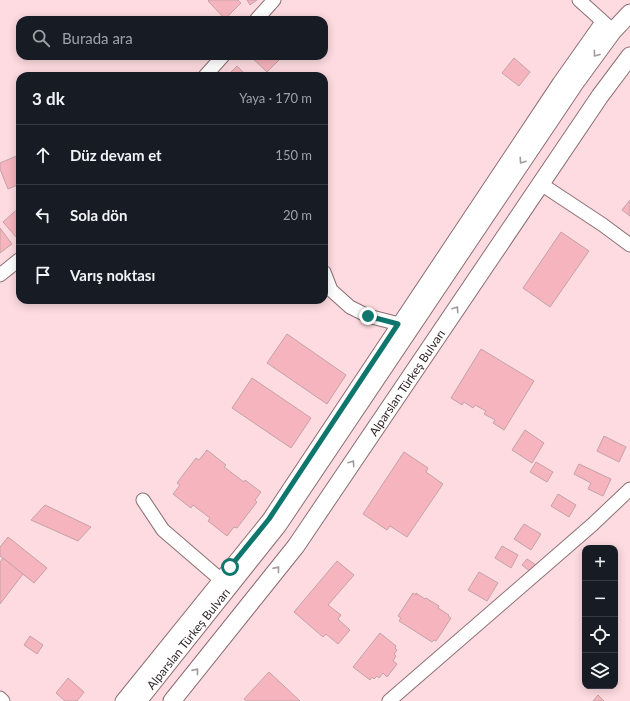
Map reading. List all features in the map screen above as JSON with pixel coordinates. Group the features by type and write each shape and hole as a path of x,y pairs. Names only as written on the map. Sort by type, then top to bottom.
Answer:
{"main road":[{"name":"Alparslan Türkeş Bulvarı","path":"138,701 278,525 407,322 575,83 608,26 630,13"},
{"name":"Alparslan Türkeş Bulvarı","path":"172,701 296,546 600,96 630,56"}],"street":[{"path":"260,16 274,0"},
{"path":"579,0 608,26"},
{"path":"209,72 219,60"},
{"path":"541,184 603,225 630,245"},
{"path":"0,274 16,262"},
{"path":"122,701 269,519 407,322 368,316 350,307 331,290 328,282"},
{"path":"389,701 592,525 630,490"},
{"path":"143,500 163,530 220,579"},
{"path":"0,698 3,701"}],"building":[{"path":"238,0 241,3 228,16 222,16 208,1"},
{"path":"247,0 257,0 250,5"},
{"path":"514,58 530,72 519,86 502,73"},
{"path":"254,60 279,60 267,72"},
{"path":"237,66 243,72 231,72"},
{"path":"16,156 16,186 8,189 0,169 0,163"},
{"path":"630,200 630,216 622,210"},
{"path":"16,211 16,237 3,222"},
{"path":"0,228 12,244 0,253"},
{"path":"561,232 589,251 550,307 523,288"},
{"path":"287,334 346,375 327,404 267,363"},
{"path":"481,349 534,381 504,430 493,423 495,420 484,414 486,411 475,405 473,408 464,402 462,405 451,398"},
{"path":"252,378 311,418 291,448 232,408"},
{"path":"525,430 544,443 532,463 512,450"},
{"path":"604,436 626,447 619,462 597,451"},
{"path":"207,450 226,465 224,467 244,482 245,480 261,492 255,500 257,502 237,528 234,527 227,536 208,521 210,518 193,505 191,508 173,494 180,485 177,483 196,458 199,460"},
{"path":"404,452 428,468 426,472 443,484 407,537 390,526 387,530 363,514"},
{"path":"536,462 553,472 547,482 530,472"},
{"path":"579,464 611,479 603,496 588,489 591,483 574,474"},
{"path":"558,494 576,505 569,517 551,506"},
{"path":"45,505 91,527 78,541 31,520"},
{"path":"524,524 541,534 531,550 514,539"},
{"path":"8,537 47,568 34,583 0,556 0,547"},
{"path":"502,546 518,555 511,568 495,558"},
{"path":"3,558 23,574 0,604 0,562"},
{"path":"527,559 536,565 531,572 522,565"},
{"path":"337,561 354,575 328,605 341,615 338,619 350,630 338,644 326,634 323,637 294,612"},
{"path":"479,572 498,583 487,601 468,590"},
{"path":"413,593 416,595 416,593 425,599 426,598 439,606 438,608 451,618 436,641 434,640 432,642 399,621 401,618 398,616"},
{"path":"380,633 396,646 395,648 397,650 394,654 396,656 393,661 397,664 387,677 383,673 379,678 377,676 374,679 372,677 370,680 353,667"},
{"path":"30,636 43,645 37,654 24,645"},
{"path":"269,672 300,701 247,701 244,699"},
{"path":"68,678 84,692 77,701 65,701 56,693"},
{"path":"598,695 604,701 593,701"}],"route":[{"path":"230,567 269,519 398,324 368,316"}]}
